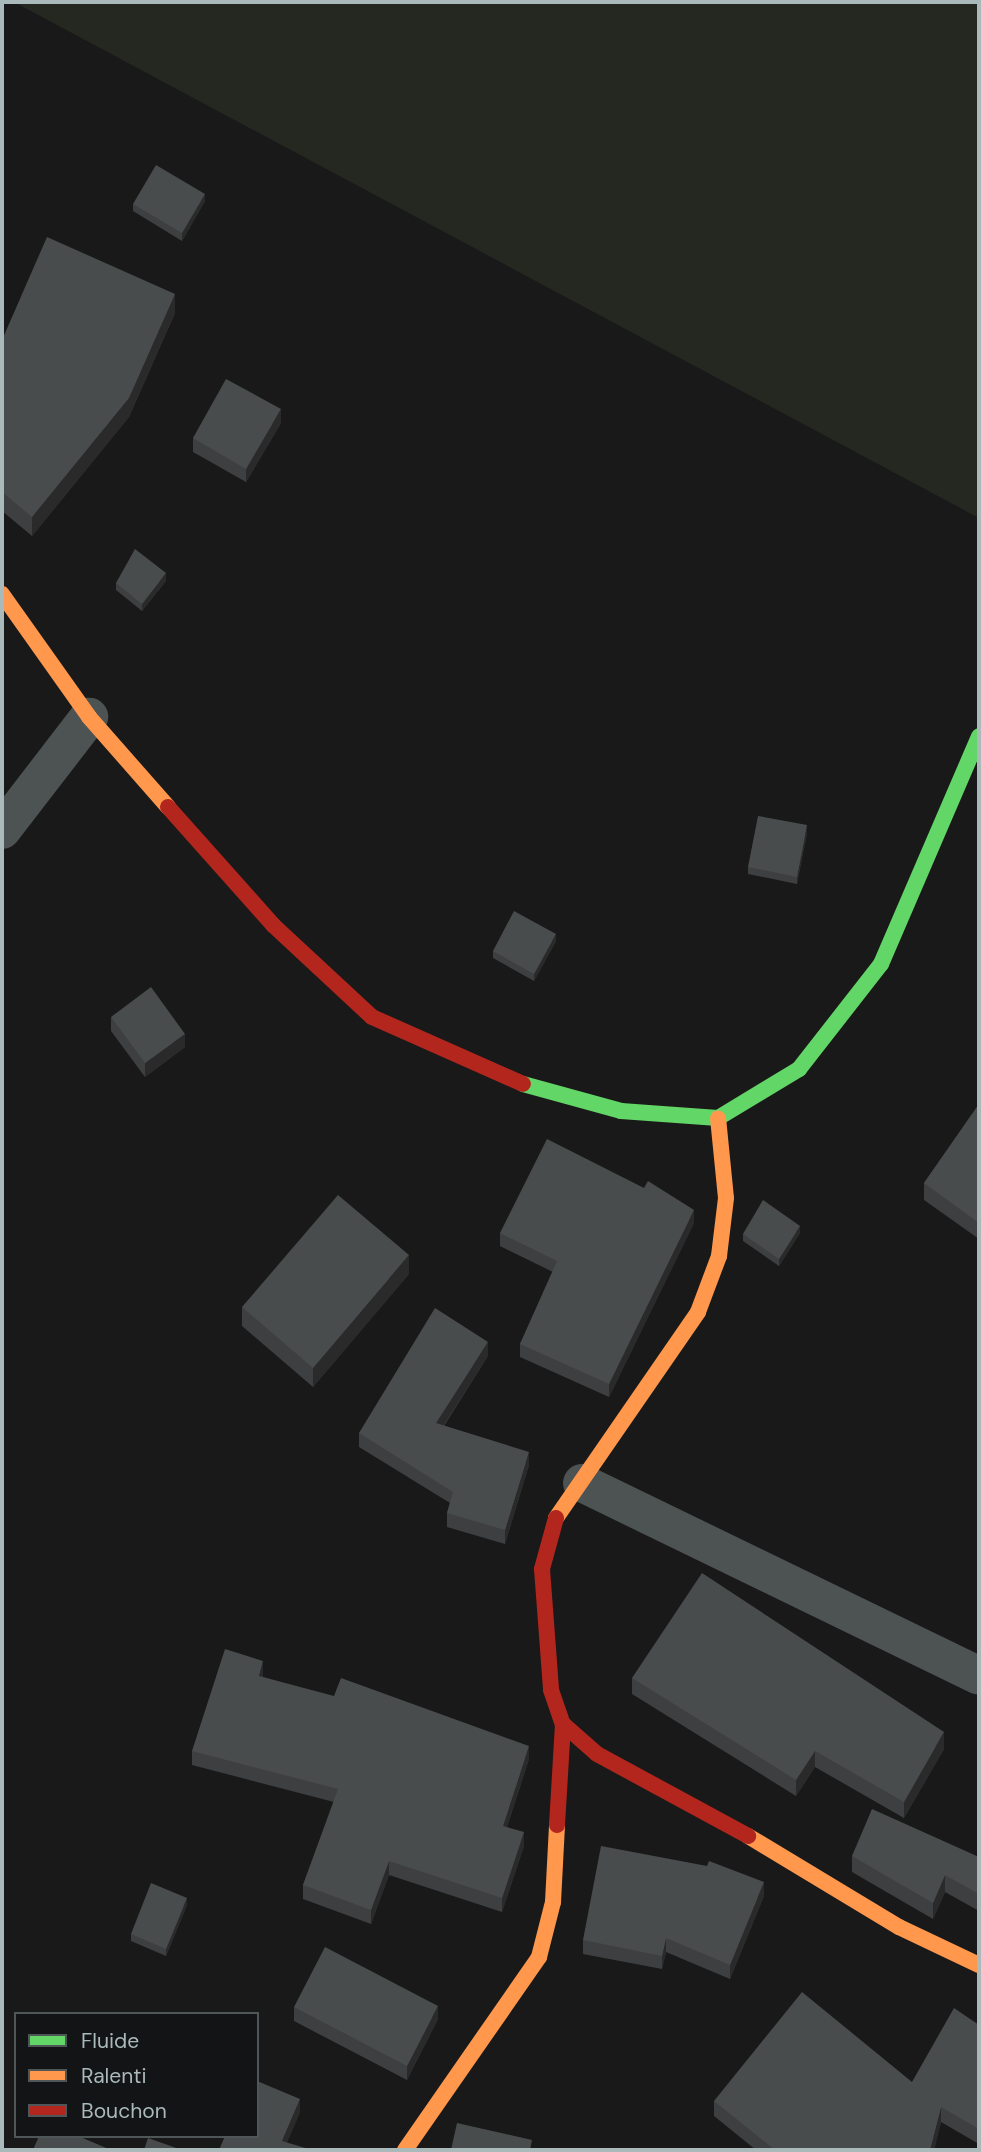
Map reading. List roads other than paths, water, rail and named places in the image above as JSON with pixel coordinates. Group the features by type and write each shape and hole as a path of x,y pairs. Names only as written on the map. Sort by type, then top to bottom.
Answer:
{"street":[{"path":"2,594 89,717 273,925 372,1017 495,1076 621,1111 718,1118 799,1069 881,964 979,736"},
{"path":"2,830 89,717"},
{"path":"405,2150 539,1957 553,1902 563,1724 551,1690 542,1569 552,1523 698,1312 719,1256 726,1198 718,1118"},
{"path":"582,1483 979,1676"},
{"path":"563,1724 597,1754 769,1847 899,1927 979,1965"}]}
